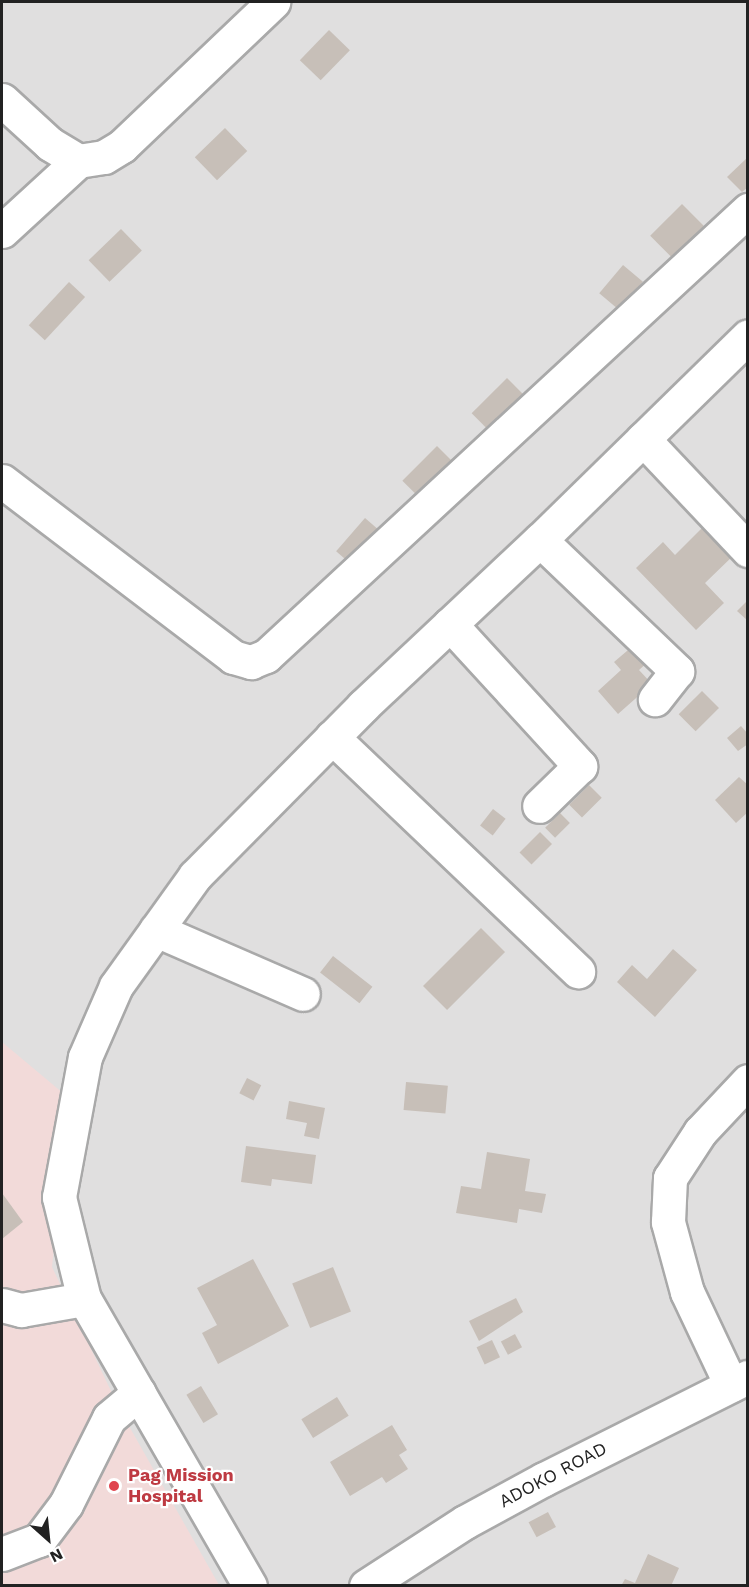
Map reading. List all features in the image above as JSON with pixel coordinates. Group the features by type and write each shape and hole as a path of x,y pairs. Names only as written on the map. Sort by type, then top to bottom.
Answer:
{"street":[{"path":"2,231 78,161 104,157 122,146 273,2"},
{"path":"2,100 50,144 78,161"},
{"path":"2,481 233,657 251,662 266,656 747,210"},
{"path":"250,1586 84,1299 60,1197 86,1057 116,986 195,876 332,737 540,540 747,336"},
{"path":"643,439 747,549"},
{"path":"540,540 677,671 656,699"},
{"path":"450,624 580,766 539,806"},
{"path":"332,737 579,971"},
{"path":"156,930 303,994"},
{"path":"739,1381 687,1292 668,1222 670,1178 700,1132 747,1082"},
{"path":"8,1312 84,1299"},
{"name":"ADOKO ROAD","path":"366,1586 465,1522 544,1479 739,1381"},
{"path":"2,1554 39,1540 66,1504 109,1418 139,1393"}],"shaded area":[{"path":"2,2 747,2 747,1586 2,1586"},
{"path":"2,1042 70,1099 52,1267 121,1412 219,1585 2,1585"}],"building":[{"path":"329,30 350,50 321,80 300,60"},
{"path":"225,128 247,151 217,180 195,157"},
{"path":"748,157 748,187 742,192 727,177"},
{"path":"682,204 704,226 672,258 650,236"},
{"path":"121,229 142,251 109,282 89,260"},
{"path":"623,265 643,282 619,310 599,293"},
{"path":"69,282 85,297 45,340 29,325"},
{"path":"507,378 525,396 489,431 472,413"},
{"path":"437,446 458,467 424,502 402,481"},
{"path":"365,518 381,532 352,565 336,551"},
{"path":"707,523 736,553 705,583 724,603 696,630 636,568 663,542 675,555"},
{"path":"748,600 748,621 737,611"},
{"path":"634,645 649,661 639,670 652,684 618,714 598,691 621,670 614,662"},
{"path":"702,691 719,708 696,731 679,714"},
{"path":"741,726 748,734 748,744 738,751 727,738"},
{"path":"739,777 748,785 748,812 736,823 715,800"},
{"path":"589,785 602,798 582,818 569,805"},
{"path":"493,809 506,819 493,835 480,826"},
{"path":"560,813 570,823 555,838 545,828"},
{"path":"540,832 552,844 532,865 519,853"},
{"path":"481,928 505,952 447,1010 423,986"},
{"path":"673,949 697,970 655,1017 617,982 632,965 647,979"},
{"path":"333,956 372,987 359,1003 320,973"},
{"path":"247,1078 261,1085 254,1100 239,1093"},
{"path":"406,1082 448,1086 445,1114 404,1110"},
{"path":"289,1101 325,1108 319,1139 304,1136 307,1123 286,1119"},
{"path":"246,1146 316,1155 312,1184 272,1179 271,1186 241,1182"},
{"path":"487,1152 530,1159 525,1191 546,1194 542,1213 519,1209 517,1223 456,1213 461,1186 481,1189"},
{"path":"2,1193 23,1222 2,1239"},
{"path":"253,1259 289,1326 218,1364 202,1333 217,1325 197,1288"},
{"path":"333,1267 351,1312 310,1328 292,1283"},
{"path":"516,1298 523,1312 479,1341 469,1321"},
{"path":"515,1334 522,1347 508,1355 501,1342"},
{"path":"492,1340 500,1357 485,1364 477,1347"},
{"path":"201,1386 218,1414 203,1423 186,1395"},
{"path":"337,1397 349,1416 313,1438 301,1419"},
{"path":"392,1425 407,1450 399,1455 408,1469 386,1483 382,1477 350,1496 330,1462"},
{"path":"548,1512 556,1527 537,1537 529,1522"},
{"path":"648,1554 679,1568 671,1586 621,1586 625,1579 635,1583"}],"place":[{"name":"Pag Mission Hospital","path":"114,1486"}]}
